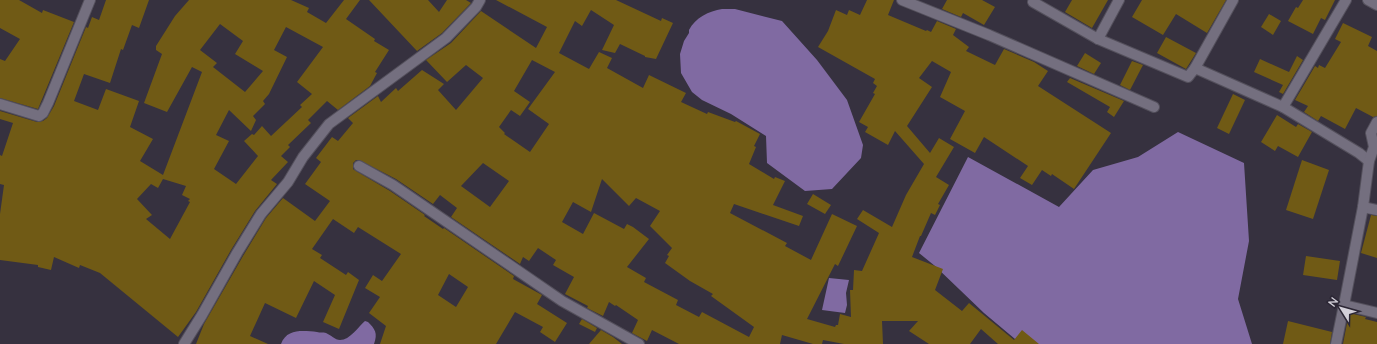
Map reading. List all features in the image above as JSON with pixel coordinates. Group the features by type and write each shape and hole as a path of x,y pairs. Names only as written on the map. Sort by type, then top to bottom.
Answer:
{"street":[{"path":"0,104 32,115 39,116 43,113 90,0"},
{"path":"184,344 202,316 236,253 261,214 288,182 303,157 329,124 446,38 476,7 480,0"},
{"path":"902,0 989,35 1154,107"},
{"path":"1098,39 1119,0"},
{"path":"1033,2 1098,39 1188,77 1195,68 1233,0"},
{"path":"1283,107 1346,0"},
{"path":"1368,0 1377,5"},
{"path":"1195,68 1283,107 1359,153 1369,161"},
{"path":"1336,344 1363,207 1369,161 1376,147 1371,133 1377,122"},
{"path":"359,166 393,185 562,301 639,344"},
{"path":"1363,207 1377,210"},
{"path":"1344,305 1377,313"}],"shaded area":[{"path":"722,9 735,9 782,21 817,60 847,100 863,145 861,158 832,189 805,191 767,163 766,136 731,114 702,100 692,92 681,73 680,54 684,41 695,22 707,13"},
{"path":"1178,132 1244,163 1249,241 1238,299 1252,344 1021,344 984,313 935,266 919,253 968,157 1059,207 1093,170 1138,157"},
{"path":"829,278 849,280 846,293 847,305 845,313 822,310"},
{"path":"365,321 368,322 374,329 376,337 374,344 281,344 287,335 301,331 325,333 336,339 344,339 350,336"}],"building":[{"path":"0,0 19,0 42,13 43,10 74,22 38,109 0,98 0,59 5,61 20,39 0,28"},
{"path":"106,0 149,0 139,28 132,25 123,50 121,49 110,83 84,74 74,101 98,110 106,89 139,101 130,127 153,139 140,161 163,175 202,72 192,67 167,112 144,103 162,54 156,50 156,46 175,16 189,0 291,0 309,8 307,12 326,23 344,0 360,0 346,19 375,39 374,41 389,50 375,72 377,73 370,86 338,110 327,101 308,120 311,123 288,145 290,147 281,156 288,162 271,180 277,184 255,211 196,312 178,337 100,273 80,265 79,268 54,257 51,270 38,267 38,265 0,260 0,214 4,185 0,184 0,155 2,156 13,123 0,119 0,111 37,122 43,121 47,118 54,106 86,27 88,28 92,17 99,20","holes":["220,24 243,41 235,54 263,71 245,92 213,67 217,63 200,50","286,27 323,47 297,82 312,94 300,105 302,107 271,136 262,126 254,135 252,134 244,141 258,156 236,184 214,169 229,141 216,135 229,110 251,131 256,120 253,116 265,104 263,101 269,94 287,57 274,50","163,179 186,186 182,195 190,199 188,201 190,202 170,239 146,219 152,215 137,199 151,184 158,188"]},
{"path":"369,0 428,0 439,12 447,0 466,0 471,3 442,33 417,51"},
{"path":"496,0 616,0 661,21 662,18 673,23 656,59 645,57 620,44 615,53 602,50 614,25 591,10 582,26 575,21 559,53 589,69 599,52 612,58 607,68 643,88 649,75 686,93 681,102 707,114 708,112 735,122 736,121 760,134 754,146 756,147 749,164 774,179 775,177 785,181 773,205 803,216 799,226 734,204 730,213 787,243 785,246 811,260 832,214 857,226 838,266 835,264 807,319 835,327 838,325 840,314 851,317 850,290 853,290 854,270 862,271 879,233 857,219 863,210 892,227 906,195 924,164 895,131 888,145 865,132 868,127 859,122 875,94 873,93 877,86 873,83 875,79 818,47 828,31 836,10 847,15 849,10 860,15 867,0 894,0 888,15 926,31 931,32 937,21 956,29 953,35 969,47 966,51 995,65 1004,49 1034,62 1048,71 1038,86 1111,133 1074,189 1052,174 1051,176 1042,170 1032,185 1020,178 1028,166 984,137 975,153 950,139 965,111 940,97 951,72 932,61 919,78 932,87 907,126 930,153 939,138 954,147 936,177 949,185 938,204 940,205 935,215 931,213 912,257 943,269 935,290 962,311 969,303 1014,340 1022,330 1039,344 998,344 981,329 970,344 929,344 909,331 918,321 882,321 883,344 844,344 823,340 822,344 813,344 782,335 780,344 679,344 652,330 647,341 632,333 638,320 616,305 615,306 609,302 603,316 565,294 574,277 553,265 556,260 538,248 529,261 523,257 520,264 451,217 457,208 440,195 433,204 396,179 359,160 356,160 353,163 353,169 390,191 425,215 424,216 514,276 513,279 542,295 537,304 567,323 555,342 540,332 543,327 515,312 496,344 380,344 386,326 369,313 380,297 365,288 373,275 382,281 401,254 358,227 354,233 333,219 312,249 322,255 320,258 346,275 348,272 359,280 339,329 323,322 335,295 314,281 296,318 265,303 250,336 268,344 196,344 204,324 243,256 266,218 283,198 315,221 330,201 305,184 321,162 316,158 332,137 338,141 353,123 348,118 378,96 381,102 396,88 398,91 422,70 444,84 438,90 456,110 483,78 466,65 447,82 426,60 451,43 481,11 536,48 547,27","holes":["532,60 555,72 528,109 549,124 530,152 504,134 505,133 499,127 511,110 520,116 530,102 514,91","483,163 509,181 490,207 461,186","602,179 629,206 636,198 660,211 650,226 672,248 667,255 669,256 665,263 690,281 713,294 711,296 754,327 749,337 702,312 699,317 676,305 678,300 644,282 646,278 627,267 649,239 633,227 627,224 624,229 594,213 583,234 562,222 573,202 591,212","449,274 468,287 456,307 438,295"]},
{"path":"947,0 982,0 995,7 984,25 963,13 961,17 942,9"},
{"path":"1072,0 1108,0 1092,28 1065,12"},
{"path":"1142,0 1226,0 1207,33 1176,14 1163,35 1132,17"},
{"path":"1303,0 1335,0 1325,20 1321,18 1313,34 1288,21 1296,7 1298,8"},
{"path":"1269,14 1281,21 1273,35 1261,27"},
{"path":"1343,23 1372,37 1368,46 1377,51 1377,116 1373,117 1356,108 1345,129 1321,116 1318,121 1304,112 1308,106 1295,100 1315,66 1318,68 1319,65 1325,68 1341,42 1335,39"},
{"path":"1166,37 1196,53 1186,69 1157,53"},
{"path":"1085,53 1101,63 1094,74 1077,66"},
{"path":"1297,56 1303,60 1283,94 1279,92 1283,85 1254,72 1260,59 1289,72"},
{"path":"1132,61 1143,65 1130,90 1120,85"},
{"path":"1070,78 1124,101 1114,117 1107,112 1110,107 1067,82"},
{"path":"1233,94 1245,100 1229,134 1217,128"},
{"path":"1277,115 1296,127 1298,124 1312,132 1298,157 1278,146 1275,151 1261,142"},
{"path":"1302,160 1329,170 1313,219 1286,210"},
{"path":"813,194 831,205 825,214 807,204"},
{"path":"1371,215 1377,216 1377,258 1361,253"},
{"path":"1306,256 1340,261 1337,280 1303,275"},
{"path":"1349,313 1366,317 1365,319 1377,322 1377,344 1343,344"},
{"path":"582,319 597,328 595,332 579,324"},
{"path":"1288,321 1332,332 1330,344 1283,344"},
{"path":"601,330 613,337 622,344 589,344"}]}
